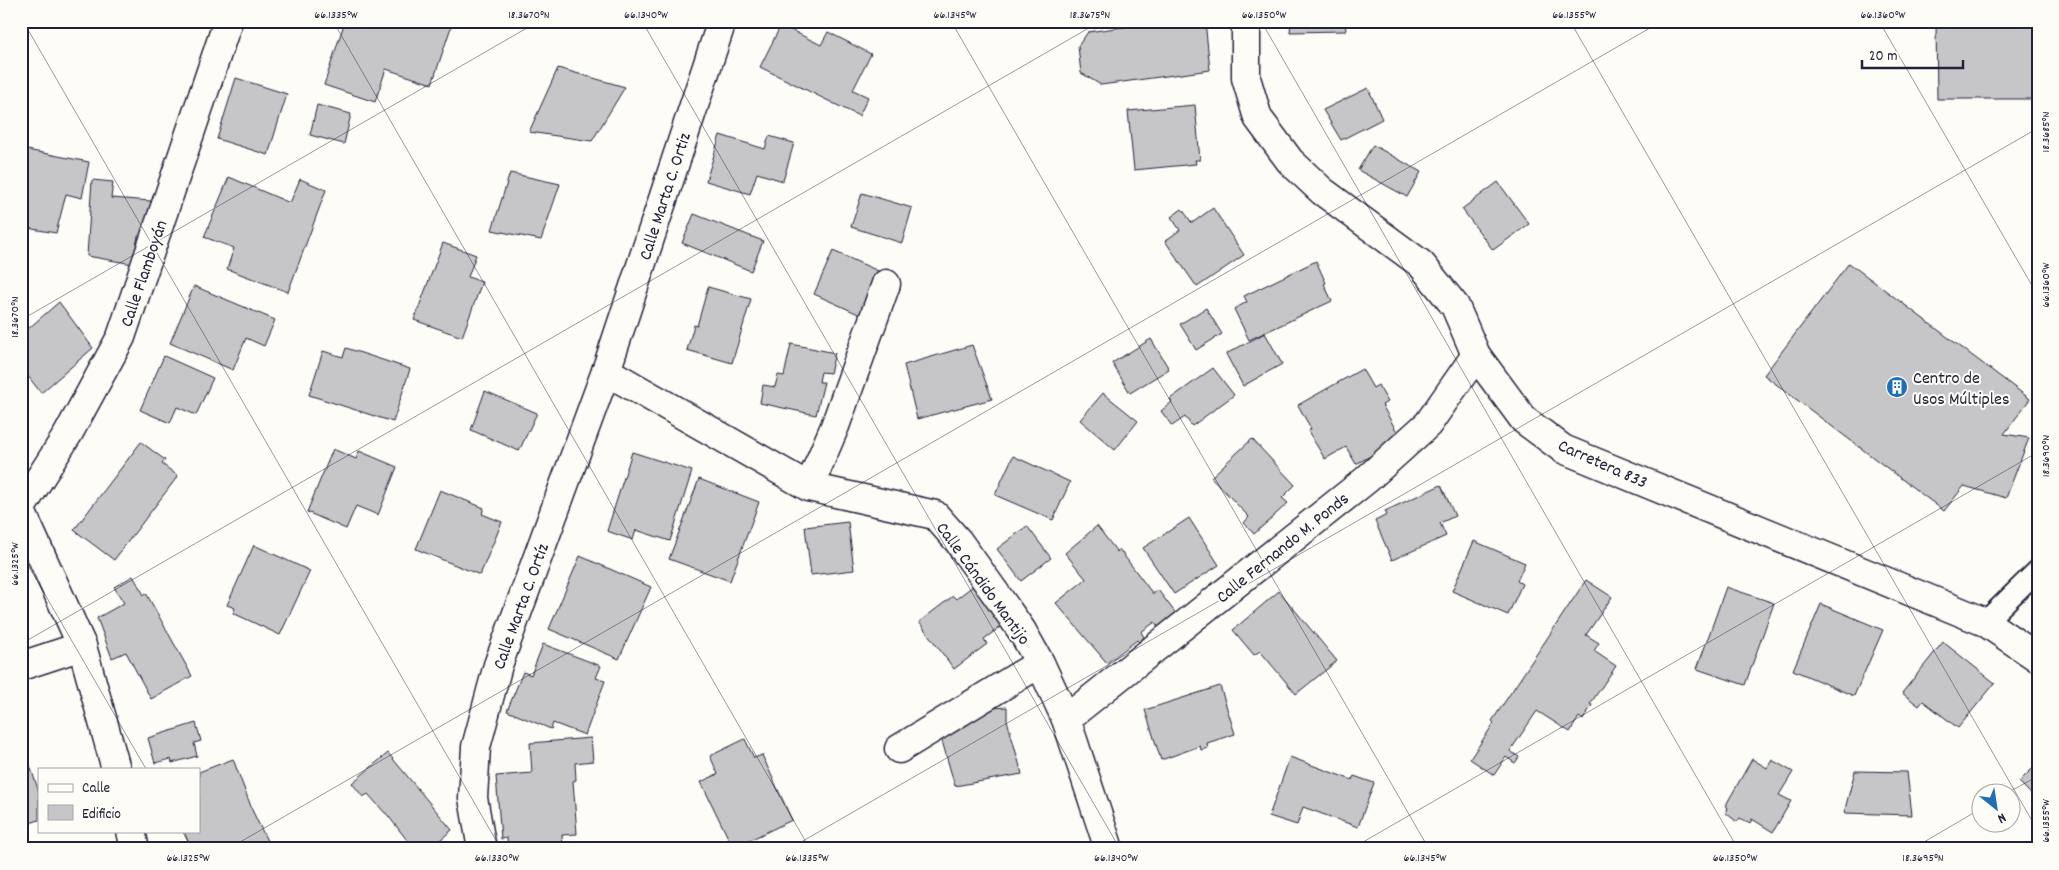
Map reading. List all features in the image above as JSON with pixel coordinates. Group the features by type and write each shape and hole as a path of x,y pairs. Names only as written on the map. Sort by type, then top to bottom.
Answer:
{"street":[{"name":"Calle Flamboyán","path":"21,510 68,434 121,337 228,21"},
{"name":"Calle Marta C. Ortiz","path":"606,371 722,21"},
{"name":"Carretera 833","path":"1246,21 1246,78 1258,118 1290,161 1322,191 1421,264 1455,306 1476,355 1524,420 1563,449 1985,622 2038,658"},
{"path":"808,486 835,426 886,284"},
{"name":"Calle Fernando M. Ponds","path":"1066,720 1366,480 1428,424 1476,355"},
{"name":"Calle Cándido Mantijo","path":"606,371 808,486 935,515 958,541 996,594 1022,631 1040,663 1066,720 1109,849"},
{"name":"Calle Marta C. Ortíz","path":"482,849 473,798 476,746 498,665 606,371"},
{"path":"21,510 82,646 116,768"},
{"path":"21,666 82,646"},
{"path":"900,749 1040,663"},
{"path":"131,832 135,849"}],"lane":[{"path":"1985,622 2038,570"}],"building":[{"path":"345,21 453,21 432,84 386,69 375,102 324,85"},
{"path":"1164,21 1205,21 1210,70 1101,85 1081,73 1078,46 1088,32"},
{"path":"1291,21 1345,21 1346,31 1290,32"},
{"path":"1936,21 2038,21 2038,99 1937,99"},
{"path":"781,25 821,45 828,32 871,54 853,90 868,97 859,116 760,67"},
{"path":"558,68 625,87 592,141 529,132"},
{"path":"236,78 287,94 268,155 217,139"},
{"path":"1368,88 1382,119 1341,140 1323,110"},
{"path":"317,105 351,114 344,144 310,135"},
{"path":"1195,105 1200,160 1195,160 1196,164 1134,170 1128,111"},
{"path":"720,135 765,149 769,136 794,143 783,181 757,173 750,194 706,181"},
{"path":"1373,145 1421,172 1407,197 1358,170"},
{"path":"27,150 89,162 82,198 66,194 56,233 21,227 21,192"},
{"path":"510,173 560,184 541,240 492,230"},
{"path":"229,177 290,203 300,179 326,190 288,292 227,269 234,248 204,237"},
{"path":"92,180 113,182 111,198 151,201 152,239 138,236 133,264 87,256"},
{"path":"1498,182 1529,224 1493,250 1462,209"},
{"path":"862,193 912,208 902,243 851,227"},
{"path":"1213,208 1244,255 1197,287 1165,241 1180,230 1171,217 1182,209 1192,223"},
{"path":"694,214 763,241 751,271 682,243"},
{"path":"443,243 476,255 468,277 482,282 462,337 414,320"},
{"path":"833,251 885,274 865,317 814,294"},
{"path":"1316,261 1332,301 1249,340 1234,309 1247,302 1244,296"},
{"name":"Centro de Usos Múltiples","path":"1849,263 2030,399 2004,434 2029,438 2006,498 1964,486 1944,511 1764,375"},
{"path":"194,286 275,320 264,346 246,338 233,370 170,343"},
{"path":"708,287 751,299 732,363 687,350 694,325 697,326"},
{"path":"59,302 93,348 41,393 21,367 21,335"},
{"path":"1206,308 1222,334 1196,350 1180,324"},
{"path":"1265,333 1282,364 1243,386 1226,354"},
{"path":"1151,339 1169,369 1130,393 1112,363"},
{"path":"791,344 835,353 830,373 821,372 819,382 824,382 816,415 760,403 763,385 775,387 778,375 784,376"},
{"path":"972,345 992,399 917,419 904,365"},
{"path":"346,348 410,369 393,422 309,395 323,351 343,357"},
{"path":"164,356 213,378 196,415 177,407 170,423 140,410"},
{"path":"1213,368 1234,395 1192,426 1185,417 1172,426 1161,411 1172,402 1170,399"},
{"path":"1362,369 1373,388 1378,385 1388,402 1382,405 1401,439 1356,464 1346,447 1325,459 1308,431 1311,429 1298,405"},
{"path":"485,391 537,413 519,451 471,430"},
{"path":"1103,393 1138,421 1115,450 1080,420"},
{"path":"1252,439 1295,485 1282,498 1288,503 1254,534 1244,523 1249,517 1211,477"},
{"path":"141,442 165,460 162,464 178,476 114,560 74,530"},
{"path":"333,449 356,459 359,451 397,467 378,515 356,506 346,529 307,512"},
{"path":"632,452 692,471 670,541 636,530 633,540 607,531"},
{"path":"1013,456 1070,482 1053,520 995,495"},
{"path":"699,479 759,502 730,581 669,559"},
{"path":"1441,485 1455,516 1440,523 1446,536 1392,560 1375,521 1387,515 1385,511"},
{"path":"440,490 484,508 482,514 502,522 480,575 416,549"},
{"path":"1189,518 1219,565 1174,594 1143,548"},
{"path":"848,522 854,570 811,575 805,527"},
{"path":"1027,526 1051,558 1021,581 997,549"},
{"path":"1097,526 1117,552 1119,549 1153,594 1158,590 1177,615 1159,628 1155,622 1141,632 1144,637 1139,642 1137,640 1107,663 1056,603 1086,579 1065,553"},
{"path":"1474,541 1525,563 1517,581 1522,584 1508,615 1452,591"},
{"path":"254,545 310,571 280,635 233,613 235,608 227,605"},
{"path":"580,556 651,587 619,659 549,629"},
{"path":"133,576 144,595 146,593 192,676 151,699 126,652 112,658 97,618 124,603 114,587"},
{"path":"1586,580 1612,597 1586,635 1599,643 1594,651 1616,666 1590,704 1592,705 1583,720 1579,717 1570,732 1537,711 1510,751 1519,757 1515,763 1506,757 1494,775 1470,759 1494,723 1492,721"},
{"path":"973,586 1003,625 984,639 987,644 954,669 919,622 953,596 956,599"},
{"path":"1726,587 1774,603 1745,685 1697,669"},
{"path":"1279,591 1337,661 1296,694 1260,651 1254,655 1233,630"},
{"path":"1821,604 1883,630 1854,696 1793,670"},
{"path":"1943,642 1995,683 1958,728 1923,701 1919,706 1902,693"},
{"path":"543,644 601,666 596,678 605,681 585,735 553,723 551,729 507,711 523,672 531,675"},
{"path":"1220,686 1235,734 1207,743 1208,748 1201,750 1200,746 1161,760 1145,710"},
{"path":"1007,707 1007,720 1022,774 955,786 938,727 966,726 966,710"},
{"path":"196,723 201,741 194,743 197,756 172,763 171,759 155,763 148,738"},
{"path":"591,738 593,761 575,763 576,780 573,781 577,834 562,835 563,846 545,849 508,849 507,838 501,839 496,776 532,773 530,743"},
{"path":"745,739 754,758 762,755 792,820 733,848 701,782 718,774 710,756"},
{"path":"388,753 452,830 429,849 414,849 386,813 368,794 363,797 352,783"},
{"path":"26,754 38,789 38,820 21,826 21,755"},
{"path":"1290,757 1352,780 1354,776 1374,783 1358,827 1303,807 1297,825 1269,816"},
{"path":"233,759 253,812 271,849 191,849 184,832 200,832 200,772"},
{"path":"1752,759 1767,768 1772,760 1793,772 1779,795 1791,801 1773,832 1752,819 1750,823 1740,818 1737,822 1726,813 1727,803"},
{"path":"2038,763 2038,801 2022,785 2022,782 2019,782"},
{"path":"1855,771 1907,772 1912,815 1844,813"}],"place":[{"name":"Centro de Usos Múltiples","path":"1897,387"}]}
